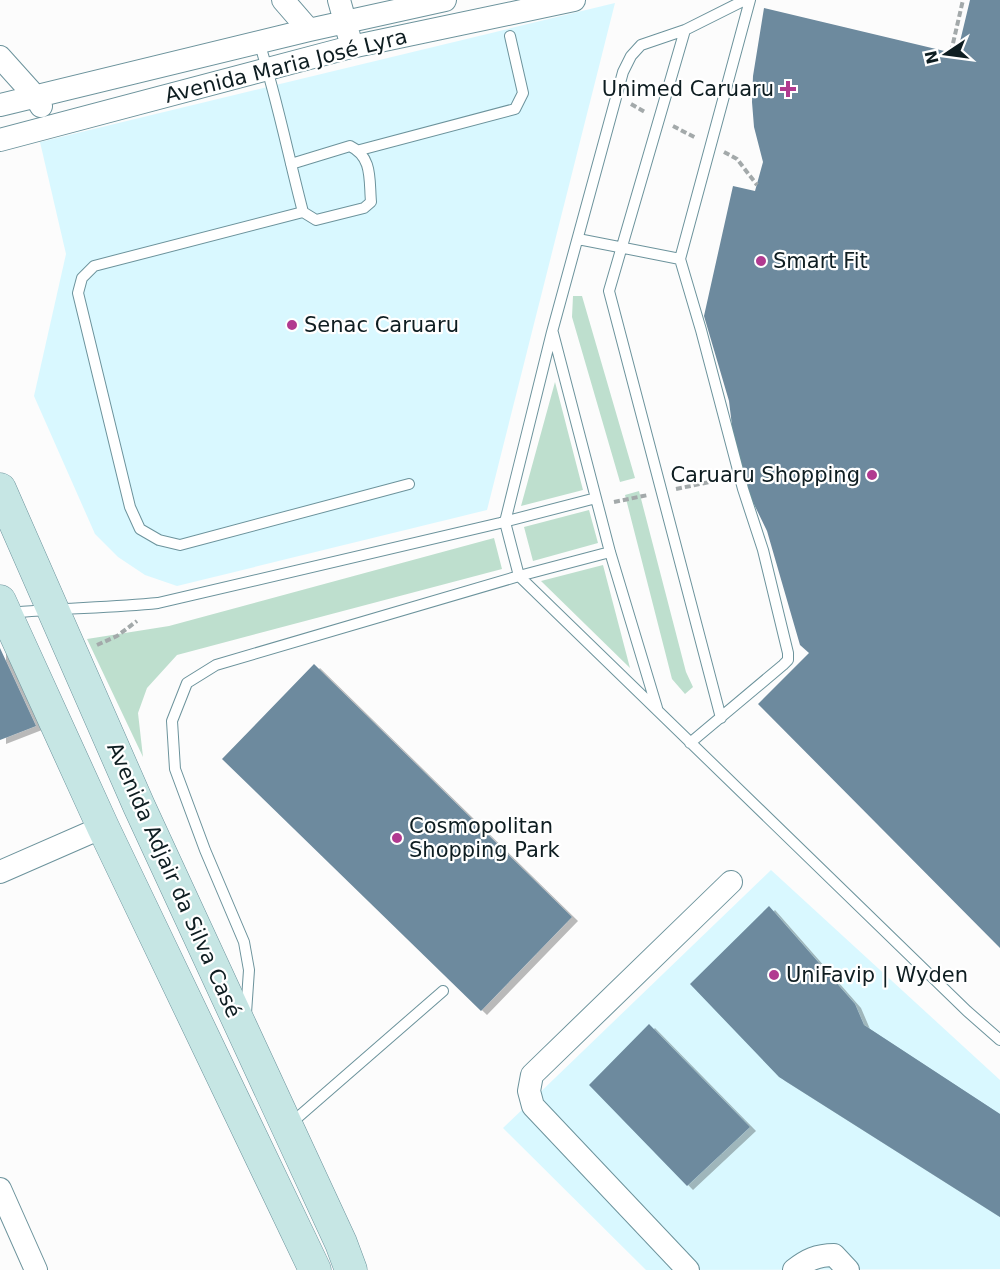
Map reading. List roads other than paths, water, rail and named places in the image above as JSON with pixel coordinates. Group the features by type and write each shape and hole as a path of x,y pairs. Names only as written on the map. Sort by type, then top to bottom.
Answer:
{"main road":[{"name":"Avenida Adjair da Silva Casé","path":"0,489 142,812 341,1243 351,1270"},
{"name":"Avenida Adjair da Silva Casé","path":"2,610 315,1270"}],"street":[{"path":"284,0 309,30"},
{"path":"339,0 351,47"},
{"name":"Avenida Maria José Lyra","path":"0,105 309,30 445,0"},
{"name":"Avenida Maria José Lyra","path":"0,140 351,47 574,0"},
{"path":"0,57 35,96 53,125"},
{"path":"0,872 103,827"},
{"path":"688,1270 533,1106 529,1091 532,1075 555,1051 731,882"},
{"path":"0,1189 36,1270"},
{"path":"794,1270 807,1260 822,1255 834,1255 848,1270"}],"lane":[{"path":"747,0 686,30 641,45 631,56 623,72 552,332 505,522 519,576 967,1011 1000,1040"},
{"path":"690,743 788,660 763,550 743,489 680,259 747,0"},
{"path":"686,30 609,291 721,718"},
{"path":"291,164 340,147 350,146 360,150 514,109 523,93 510,36"},
{"path":"259,42 303,212 315,220 364,208 370,202 372,185 365,159 360,150"},
{"path":"303,212 94,266 82,278 78,293 130,507 140,530 159,540 180,545 409,484"},
{"path":"578,239 680,259"},
{"path":"552,332 610,552 657,708"},
{"path":"2,610 113,608 158,603 505,522 596,498"},
{"path":"244,1034 249,970 244,942 205,850 175,769 172,721 187,683 216,665 519,576 610,552"},
{"path":"287,1127 443,991"}],"place":[{"name":"Unimed Caruaru","path":"788,89"},
{"name":"Smart Fit","path":"761,261"},
{"name":"Senac Caruaru","path":"292,325"},
{"name":"Caruaru Shopping","path":"872,475"},
{"name":"Cosmopolitan Shopping Park","path":"397,838"},
{"name":"UniFavip | Wyden","path":"774,975"}]}
